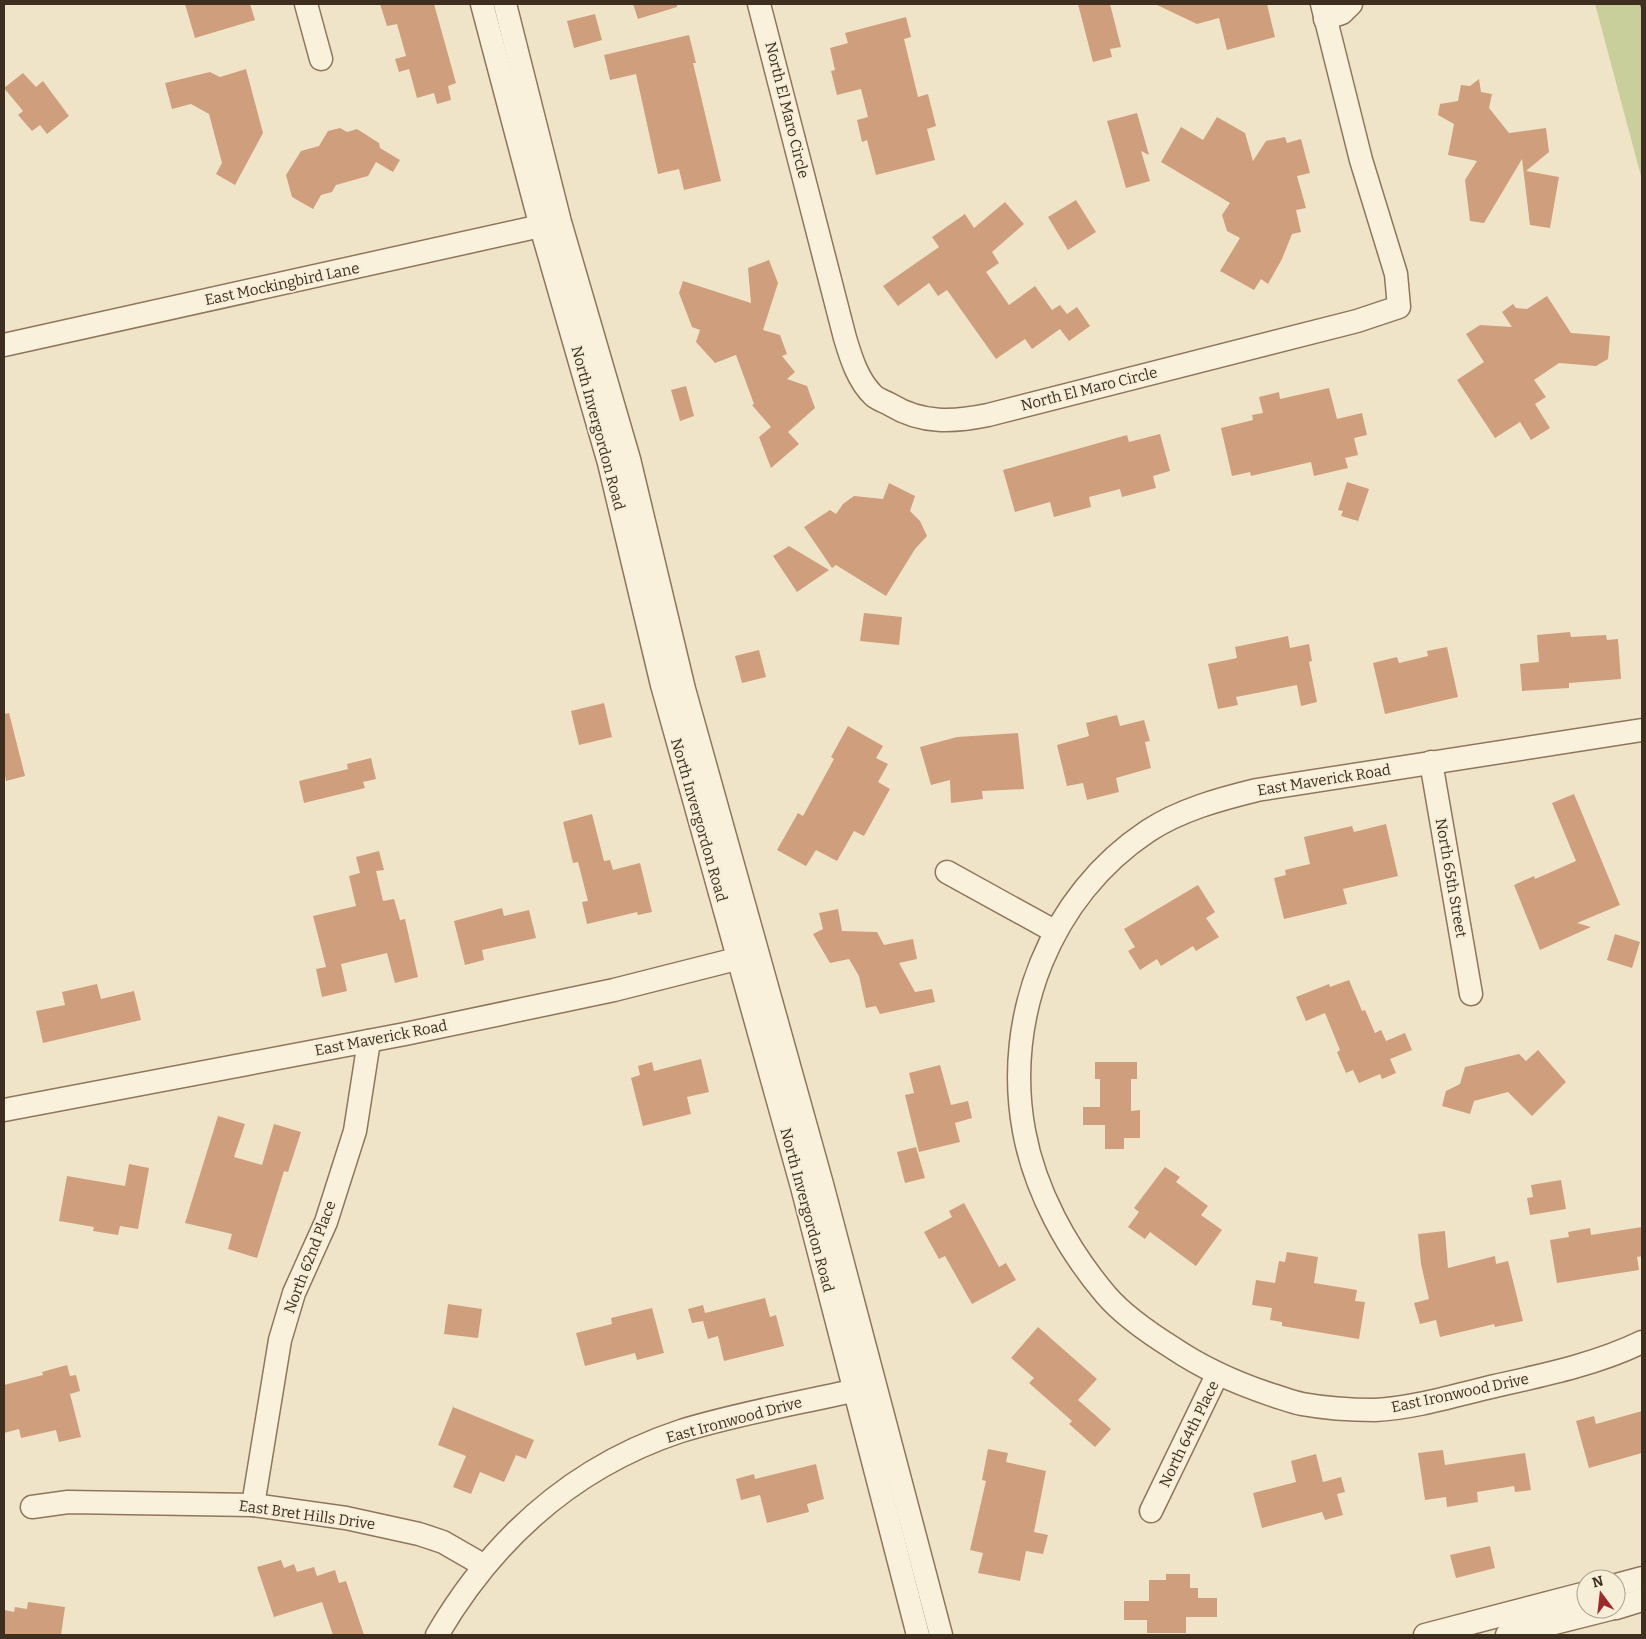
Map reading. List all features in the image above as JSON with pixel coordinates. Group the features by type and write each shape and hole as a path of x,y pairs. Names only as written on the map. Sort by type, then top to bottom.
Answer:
{"street":[{"path":"306,4 321,59"},
{"name":"North Invergordon Road","path":"482,4 551,224 629,459 802,1187 941,1635"},
{"name":"North Invergordon Road","path":"505,4 551,224"},
{"name":"North El Maro Circle","path":"759,4 845,338 855,368 874,396 896,408 917,418 955,421 988,415 1357,321 1399,307 1396,274 1361,160 1328,10"},
{"path":"1328,10 1342,13 1351,4"},
{"name":"East Mockingbird Lane","path":"4,345 551,224"},
{"name":"East Maverick Road","path":"1054,932 1072,904 1105,868 1149,830 1174,817 1227,797 1257,790 1642,730"},
{"name":"North 65th Street","path":"1431,762 1471,994"},
{"path":"947,872 1054,932"},
{"name":"North 64th Place","path":"1054,932 1031,989 1022,1029 1020,1054 1020,1099 1024,1133 1036,1175 1054,1218 1106,1295 1140,1326 1194,1362 1218,1375 1152,1511"},
{"name":"East Maverick Road","path":"4,1110 369,1041 614,990 747,957"},
{"name":"North 62nd Place","path":"253,1505 280,1340 294,1293 326,1222 355,1131 369,1041"},
{"name":"East Ironwood Drive","path":"1218,1375 1232,1382 1300,1404 1374,1410 1422,1403 1534,1377 1613,1354 1642,1342"},
{"name":"North Invergordon Road","path":"865,1388 918,1635"},
{"name":"East Ironwood Drive","path":"437,1635 483,1565 524,1522 596,1469 620,1456 682,1431 865,1388"},
{"name":"East Bret Hills Drive","path":"32,1507 68,1502 253,1505 346,1518 419,1534 443,1542 467,1554 483,1565"},
{"path":"1626,1583 1642,1578"},
{"path":"1626,1605 1642,1600"},
{"path":"1425,1635 1576,1611"},
{"path":"1507,1635 1576,1612"}],"green space":[{"path":"1595,4 1642,4 1642,180"}],"building":[{"path":"185,4 250,4 255,20 195,38"},
{"path":"380,4 434,4 456,83 448,86 451,100 437,104 434,93 417,98 409,69 399,72 395,59 406,56 397,24 387,26"},
{"path":"633,4 677,4 677,7 638,19"},
{"path":"1078,4 1110,4 1121,47 1110,49 1112,57 1093,62"},
{"path":"1155,4 1267,4 1275,37 1227,50 1219,18 1197,24"},
{"path":"595,14 602,40 574,48 567,21"},
{"path":"906,17 911,37 904,39 918,97 928,94 936,126 927,129 935,160 876,175 867,140 862,142 857,120 868,117 861,89 837,95 831,71 835,70 830,48 848,43 845,33"},
{"path":"689,35 696,63 693,63 721,181 684,190 679,169 658,174 636,74 610,80 604,55"},
{"path":"246,69 263,133 235,185 216,174 222,163 209,114 191,104 172,109 165,83 210,72 220,77"},
{"path":"23,73 36,87 43,81 69,116 47,134 40,125 32,131 18,115 23,111 4,88"},
{"path":"1479,79 1481,92 1492,94 1489,108 1509,133 1546,128 1549,152 1526,171 1559,177 1550,228 1530,225 1522,159 1484,223 1470,221 1465,180 1477,161 1448,155 1454,124 1438,115 1440,104 1458,101 1461,85 1470,86"},
{"path":"1137,113 1149,155 1141,151 1150,181 1126,188 1107,121"},
{"path":"1217,117 1245,133 1253,161 1266,141 1285,137 1287,143 1301,139 1310,173 1297,176 1306,208 1296,210 1301,232 1292,234 1282,259 1268,284 1261,279 1254,290 1220,271 1240,238 1227,231 1222,215 1230,203 1161,162 1181,127 1203,140"},
{"path":"340,128 347,132 357,129 379,143 380,148 400,160 393,172 376,162 368,176 336,185 332,192 321,195 313,209 292,197 286,175 301,151 319,146 328,131"},
{"path":"1076,200 1096,232 1068,250 1048,217"},
{"path":"1005,202 1024,224 992,252 999,263 986,272 1009,305 1035,286 1052,310 1060,305 1067,314 1077,307 1090,326 1069,341 1060,329 1032,349 1025,339 996,359 947,290 938,296 929,283 898,306 883,286 939,247 932,237 965,214 974,228"},
{"path":"769,260 778,283 763,330 780,335 787,354 782,356 795,372 787,379 807,386 815,408 788,432 799,444 771,468 759,437 771,427 752,405 754,404 736,355 715,363 696,342 700,330 692,327 679,293 683,281 751,303 748,268"},
{"path":"1547,296 1571,333 1610,336 1608,359 1596,366 1559,363 1534,380 1546,397 1535,404 1550,428 1531,440 1520,422 1495,438 1457,380 1484,362 1466,334 1480,325 1512,327 1502,312 1513,304 1516,308 1527,309"},
{"path":"686,386 694,416 680,421 671,390"},
{"path":"1329,388 1337,419 1362,413 1367,435 1354,438 1358,455 1345,458 1348,468 1314,476 1311,462 1251,476 1250,472 1232,476 1221,428 1253,420 1252,415 1263,413 1259,397 1279,392 1280,399"},
{"path":"1160,434 1170,471 1153,476 1156,488 1122,497 1120,489 1089,497 1091,507 1054,517 1050,502 1015,512 1003,470 1127,435 1129,442"},
{"path":"1347,482 1369,489 1358,521 1341,516 1343,511 1338,510"},
{"path":"889,483 915,496 910,511 920,521 927,536 915,549 886,596 836,565 832,568 804,527 830,510 836,514 843,504 854,496 883,499"},
{"path":"789,546 829,570 797,592 773,556"},
{"path":"864,613 902,617 899,645 860,641"},
{"path":"1570,632 1571,637 1606,635 1607,640 1618,639 1621,679 1569,683 1569,688 1522,691 1520,664 1539,662 1537,635"},
{"path":"1288,636 1290,648 1309,644 1312,661 1309,662 1317,702 1301,706 1297,685 1236,697 1238,705 1218,709 1208,664 1237,658 1235,647"},
{"path":"1447,647 1458,697 1385,714 1373,663 1397,657 1399,663 1428,656 1427,651"},
{"path":"759,650 766,677 742,683 735,656"},
{"path":"604,703 612,737 579,745 571,711"},
{"path":"9,713 25,776 6,781 4,770 4,714"},
{"path":"1117,715 1120,726 1144,720 1150,741 1145,742 1151,768 1116,778 1119,792 1087,800 1083,783 1067,786 1057,745 1089,736 1086,723"},
{"path":"848,726 883,746 876,758 888,764 878,782 890,789 864,836 854,831 837,861 816,850 806,866 777,850 798,813 803,816 834,759 831,757"},
{"path":"1018,733 1024,789 982,791 983,799 951,803 950,780 931,785 920,747 957,737"},
{"path":"371,758 376,779 363,782 365,788 304,803 299,781 348,769 347,764"},
{"path":"1574,794 1620,905 1577,923 1591,927 1540,950 1514,885 1534,876 1535,879 1576,861 1552,803"},
{"path":"592,814 604,861 610,860 613,870 640,863 652,912 638,915 637,912 587,924 582,902 588,901 578,862 573,863 563,822"},
{"path":"1386,824 1398,876 1343,889 1347,904 1284,919 1274,878 1286,875 1285,870 1310,864 1304,837 1352,826 1354,832"},
{"path":"379,851 384,870 376,871 383,901 394,899 400,920 405,919 418,977 395,983 387,953 341,964 347,991 322,997 316,969 326,967 313,916 356,906 349,876 360,873 356,857"},
{"path":"1198,885 1215,912 1206,918 1219,937 1196,951 1193,946 1161,966 1157,959 1140,970 1128,951 1135,947 1124,929"},
{"path":"502,908 504,916 529,910 536,938 482,950 484,960 465,965 454,921"},
{"path":"838,909 842,931 877,932 884,945 913,939 917,959 899,963 915,992 932,989 935,1002 880,1014 876,1006 866,1008 859,976 849,959 830,963 813,934 823,929 819,913"},
{"path":"1615,934 1640,942 1632,968 1607,960"},
{"path":"1349,980 1362,1011 1365,1010 1375,1033 1381,1030 1386,1041 1405,1033 1412,1050 1390,1059 1396,1073 1382,1079 1380,1074 1359,1083 1353,1070 1346,1073 1337,1052 1340,1050 1325,1013 1306,1021 1296,997 1329,984 1330,987"},
{"path":"97,984 101,999 134,991 141,1020 43,1043 36,1011 65,1005 62,992"},
{"path":"1538,1050 1566,1082 1532,1116 1508,1092 1474,1101 1470,1114 1442,1106 1446,1091 1460,1084 1465,1067 1519,1054 1526,1061"},
{"path":"701,1059 709,1092 687,1097 691,1114 643,1126 631,1078 640,1075 638,1066 652,1062 654,1071"},
{"path":"1095,1062 1137,1062 1137,1079 1131,1079 1131,1111 1140,1110 1140,1138 1124,1138 1124,1149 1105,1149 1105,1125 1083,1125 1083,1107 1100,1107 1100,1079 1095,1079"},
{"path":"940,1065 951,1105 968,1101 972,1118 955,1123 960,1142 919,1152 905,1095 914,1093 909,1073"},
{"path":"218,1116 245,1124 234,1157 262,1165 274,1124 301,1132 288,1172 284,1171 257,1258 228,1249 232,1234 185,1223"},
{"path":"916,1147 925,1178 905,1183 897,1152"},
{"path":"129,1164 149,1168 138,1229 120,1226 118,1235 93,1231 94,1227 59,1221 67,1176 125,1186"},
{"path":"1165,1167 1180,1177 1176,1182 1208,1206 1201,1215 1222,1230 1196,1266 1150,1232 1145,1239 1128,1227 1139,1212 1134,1208"},
{"path":"1561,1180 1566,1209 1530,1215 1527,1198 1533,1197 1531,1185"},
{"path":"964,1203 999,1267 1006,1263 1016,1280 972,1304 945,1256 939,1259 924,1232 952,1217 949,1211"},
{"path":"1642,1227 1642,1256 1637,1257 1639,1270 1557,1283 1550,1240 1569,1237 1568,1232 1590,1228 1591,1235"},
{"path":"1445,1231 1448,1268 1495,1256 1496,1264 1508,1261 1523,1321 1495,1327 1494,1324 1440,1337 1436,1320 1420,1324 1414,1303 1429,1299 1421,1264 1418,1234"},
{"path":"1287,1252 1318,1257 1314,1283 1357,1290 1355,1301 1365,1302 1359,1339 1282,1326 1282,1322 1270,1320 1272,1308 1252,1305 1256,1280 1275,1283 1279,1261 1285,1262"},
{"path":"765,1298 770,1317 776,1315 784,1346 724,1361 718,1336 708,1339 703,1321 692,1323 688,1309 703,1305 705,1313"},
{"path":"448,1304 482,1309 478,1338 444,1334"},
{"path":"652,1308 664,1353 637,1360 635,1353 585,1366 576,1333 612,1324 611,1318"},
{"path":"1038,1327 1097,1379 1078,1400 1111,1429 1095,1447 1069,1424 1072,1421 1029,1383 1034,1378 1011,1358"},
{"path":"67,1365 70,1376 76,1375 80,1391 70,1394 81,1437 59,1442 56,1430 21,1438 19,1429 4,1433 4,1385 43,1375 42,1372"},
{"path":"453,1407 534,1440 526,1459 516,1455 504,1482 480,1472 471,1494 453,1487 466,1456 438,1445"},
{"path":"1642,1411 1642,1453 1589,1468 1576,1421 1594,1416 1596,1424"},
{"path":"988,1449 1008,1453 1006,1462 1046,1471 1034,1532 1048,1535 1043,1554 1026,1551 1020,1581 978,1573 983,1553 970,1550 986,1481 982,1480"},
{"path":"1443,1450 1445,1465 1525,1453 1531,1490 1515,1492 1514,1486 1477,1492 1478,1502 1447,1507 1446,1497 1425,1500 1418,1453"},
{"path":"1316,1454 1323,1482 1341,1477 1345,1492 1337,1494 1343,1515 1325,1520 1322,1512 1262,1528 1253,1493 1296,1482 1291,1461"},
{"path":"816,1464 824,1499 807,1504 809,1512 767,1523 760,1495 741,1500 736,1479 754,1474 755,1479"},
{"path":"1490,1546 1495,1568 1456,1578 1450,1555"},
{"path":"281,1560 284,1568 294,1564 297,1572 314,1567 317,1576 335,1570 339,1583 346,1581 364,1635 333,1635 322,1602 274,1617 257,1567"},
{"path":"1166,1574 1190,1574 1190,1588 1198,1588 1198,1598 1217,1598 1217,1617 1186,1617 1186,1633 1147,1633 1147,1620 1124,1620 1124,1601 1149,1601 1149,1580 1166,1580"},
{"path":"28,1602 65,1607 61,1635 4,1635 4,1610 14,1612 15,1607 27,1609"}]}
